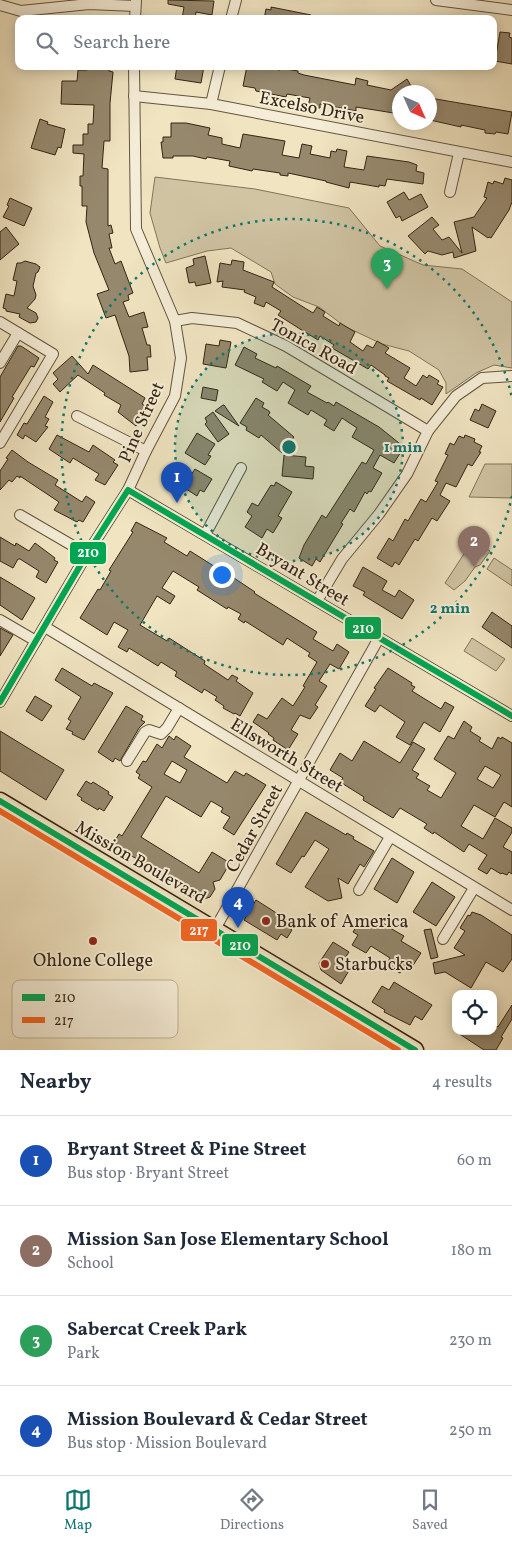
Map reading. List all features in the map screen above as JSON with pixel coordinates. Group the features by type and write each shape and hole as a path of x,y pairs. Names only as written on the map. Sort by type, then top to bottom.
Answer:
{"main road":[{"name":"Mission Boulevard","path":"0,801 82,852 215,929 415,1050"}],"street":[{"path":"232,15 236,0"},
{"path":"436,0 495,4 512,10"},
{"path":"0,5 21,10 89,4 136,3"},
{"name":"Pine Street","path":"0,702 87,554 128,490 175,396 181,358 175,321 136,229 134,70"},
{"path":"212,104 219,70"},
{"name":"Excelso Drive","path":"134,96 212,104 512,162"},
{"path":"450,192 459,153"},
{"name":"Tonica Road","path":"175,321 192,318 237,323 286,346 428,431"},
{"path":"0,322 53,354 0,444"},
{"path":"0,363 18,333"},
{"path":"317,601 342,559 379,514 407,474 428,431 456,396 482,378 512,376"},
{"path":"77,416 146,451"},
{"path":"205,535 241,468"},
{"name":"Bryant Street","path":"128,490 512,716"},
{"path":"20,515 87,554"},
{"path":"0,620 36,641"},
{"name":"Ellsworth Street","path":"45,628 512,910"},
{"name":"Cedar Street","path":"215,929 380,638"},
{"path":"127,761 145,732 149,730 161,734 167,728 179,708"},
{"path":"359,890 390,837"},
{"path":"443,938 474,888"}],"shaded area":[{"path":"155,177 255,189 349,208 380,246 423,265 462,269 512,302 512,368 494,365 476,373 446,394 446,383 439,370 409,351 382,344 344,326 319,307 293,297 275,284 271,272 231,248 207,251 166,263 150,213"},
{"path":"485,464 512,464 512,498 469,497"},
{"path":"473,540 490,551 480,565 475,567 465,581 454,590 445,583"},
{"path":"494,558 512,570 512,586 487,569"},
{"path":"472,638 505,659 496,671 464,651"}],"building":[{"path":"168,0 214,1 212,15 196,12 196,15 183,15 184,7 168,4"},
{"path":"271,7 311,15 265,15 266,9 271,10"},
{"path":"500,32 510,33 509,37 512,38 512,64 497,61"},
{"path":"78,70 109,70 113,72 110,103 110,141 104,141 102,168 108,169 108,226 111,225 113,233 109,234 112,248 109,248 115,264 121,261 133,293 128,295 129,300 123,302 129,317 144,312 148,327 142,328 147,345 150,345 151,357 147,357 148,370 130,372 129,356 115,315 106,318 97,294 109,290 94,253 86,222 87,206 82,206 80,176 83,176 84,154 73,153 73,145 83,145 83,134 88,134 88,124 93,124 94,105 61,104 62,81 77,81"},
{"path":"176,70 203,70 201,83 175,79"},
{"path":"246,70 292,70 304,75 355,85 356,78 368,81 367,85 392,89 392,113 356,107 356,111 320,104 320,108 317,108 308,106 310,98 287,94 286,97 256,91 255,88 243,86"},
{"path":"407,79 410,85 398,85"},
{"path":"437,99 512,112 508,134 485,133 485,130 461,125 461,127 437,122"},
{"path":"40,119 48,122 47,124 65,129 61,148 58,147 55,155 31,148"},
{"path":"171,123 186,123 210,128 208,135 222,138 222,144 240,148 243,134 285,141 282,155 299,158 302,144 312,146 310,154 330,158 331,151 336,152 337,149 347,151 344,167 364,170 367,156 409,162 417,165 416,171 424,173 423,184 387,179 385,186 379,185 379,187 350,182 349,188 288,173 288,176 280,175 280,173 253,169 252,171 229,166 230,161 207,157 206,159 193,156 163,158 161,142 163,142 163,137 171,137"},
{"path":"505,178 512,180 512,202 509,210 491,238 488,238 472,227 476,251 454,258 453,252 442,255 428,251 425,254 408,236 432,217 439,225 433,229 442,240 449,237 462,253 454,222 474,217 487,198 484,197 488,182 493,184 494,181 503,184"},
{"path":"404,192 409,200 421,194 428,207 402,221 400,216 396,218 387,202"},
{"path":"10,198 32,208 24,226 3,217 9,206 7,205"},
{"path":"6,227 19,244 0,260 0,232"},
{"path":"205,256 211,283 196,286 195,282 189,283 186,268 194,265 193,259"},
{"path":"232,260 244,262 243,270 274,282 272,287 313,313 317,307 325,312 323,316 339,326 340,323 355,332 350,342 363,351 367,345 373,348 377,341 389,348 385,353 410,368 404,378 416,386 423,375 427,378 429,375 439,381 437,384 443,387 432,405 387,381 389,378 371,365 368,369 332,348 334,345 320,336 318,340 300,329 278,315 281,311 266,302 264,307 254,303 256,297 244,292 245,290 222,287 223,281 217,282 220,263 231,265"},
{"path":"25,261 40,267 36,273 33,286 36,295 35,299 27,308 36,313 38,318 36,322 30,323 19,317 20,314 6,311 3,308 6,294 14,296 17,281 13,280 17,263"},
{"path":"220,340 231,342 226,368 203,364 206,344 219,346"},
{"path":"18,346 39,358 34,367 31,366 12,397 14,398 0,422 0,377"},
{"path":"244,347 257,354 255,358 276,368 277,366 311,386 307,392 334,406 336,402 379,427 404,447 394,463 380,455 373,468 382,473 371,492 369,491 367,494 365,492 354,512 350,509 320,562 316,559 312,566 299,558 304,545 322,515 326,518 362,462 366,464 374,450 352,437 357,428 342,418 334,431 324,425 327,420 311,410 308,415 288,403 295,390 283,382 277,391 262,382 264,379 235,365"},
{"path":"72,356 88,374 93,365 145,398 142,404 145,406 140,414 143,415 136,426 118,412 121,405 104,395 105,393 78,375 60,392 53,384 58,379 53,373"},
{"path":"203,387 218,390 216,401 201,398"},
{"path":"44,396 53,402 45,417 49,419 45,426 48,427 36,442 25,435 23,439 17,435 24,423 27,424"},
{"path":"256,398 264,403 262,407 269,411 268,415 294,437 282,453 261,435 259,438 246,430 247,427 240,423"},
{"path":"482,404 496,411 488,428 470,420 475,409 479,411"},
{"path":"224,405 239,426 215,411"},
{"path":"213,412 229,434 218,442 205,424 207,422 205,418"},
{"path":"197,433 215,444 208,455 211,456 205,465 185,453"},
{"path":"57,435 89,452 93,445 115,460 113,462 118,465 105,485 95,480 99,474 73,458 70,463 49,449"},
{"path":"465,435 475,439 474,442 482,446 479,452 481,452 472,466 468,464 456,487 446,483 440,495 450,501 437,521 432,518 418,541 415,539 399,565 395,562 392,567 377,558 389,538 393,541 405,519 408,521 421,499 426,502 438,482 435,481 448,455 445,454 450,443 454,445 459,436 464,438"},
{"path":"12,450 58,480 55,485 82,502 86,496 95,502 83,522 79,520 77,522 54,510 59,502 20,476 20,478 17,476 12,482 9,480 0,490 0,471"},
{"path":"284,455 306,457 305,466 314,467 313,479 282,476"},
{"path":"195,469 212,479 204,492 200,490 197,496 183,487"},
{"path":"276,482 292,492 278,516 282,518 273,533 267,529 262,538 245,527 252,516 247,512 252,503 258,506 271,485 274,486"},
{"path":"136,522 167,538 164,542 187,556 190,551 217,568 215,572 230,581 234,578 254,593 317,632 313,639 333,651 337,644 349,652 339,669 330,664 319,681 327,686 315,705 318,707 310,719 300,715 291,730 298,734 288,750 273,740 274,738 269,733 253,722 258,714 267,719 282,698 293,706 317,662 308,656 310,653 287,638 283,645 245,621 244,623 238,619 241,614 228,607 227,609 197,590 199,587 173,571 162,588 175,596 170,604 157,596 140,625 167,641 169,638 205,661 204,664 228,680 232,675 238,678 236,681 253,693 240,716 223,708 224,706 215,700 217,697 204,689 202,693 175,676 177,672 161,662 158,666 129,648 127,652 118,647 128,630 114,622 107,635 80,618 98,589 100,590 111,571 109,570 133,532 131,531"},
{"path":"0,537 15,546 16,543 29,551 35,543 55,558 54,560 58,562 46,583 36,577 39,571 20,559 18,559 13,568 0,561"},
{"path":"363,567 387,581 382,590 395,597 399,590 414,600 402,619 363,595 365,592 353,586"},
{"path":"0,577 35,598 22,620 0,605"},
{"path":"492,612 512,626 512,648 482,627"},
{"path":"0,628 13,635 0,656"},
{"path":"62,668 92,686 94,683 113,693 84,740 66,729 71,721 68,719 81,697 55,680"},
{"path":"388,668 412,683 411,685 415,687 412,691 441,709 445,702 454,707 440,732 424,722 410,745 396,737 405,722 380,705 375,712 365,706 376,689 374,688"},
{"path":"35,696 52,706 42,721 26,711"},
{"path":"126,706 143,716 141,720 145,722 139,728 120,761 115,758 113,762 98,752"},
{"path":"464,721 472,727 470,731 481,738 479,741 492,749 498,737 501,739 502,737 512,743 512,807 504,802 495,817 474,805 461,826 483,839 495,818 512,828 512,832 503,847 512,852 512,874 509,872 507,875 501,874 491,868 487,874 478,869 487,855 469,844 464,852 434,832 433,834 424,828 427,824 400,808 393,818 363,800 364,797 340,782 343,778 330,770 340,753 352,761 364,741 400,763 413,742 425,749 412,770 419,774 416,778 430,786 427,790 441,798 456,773 434,759 448,736 454,739","holes":["485,766 501,775 493,788 477,779"]},
{"path":"0,731 64,770 46,800 0,771"},
{"path":"169,736 174,740 176,736 191,746 184,757 227,783 235,771 244,776 246,773 266,785 234,835 223,828 230,817 221,812 223,808 211,801 201,817 166,796 141,837 199,873 212,852 230,863 220,880 213,882 215,889 210,897 201,900 192,895 191,887 184,889 113,844 119,834 122,836 152,787 138,778 140,775 136,772 143,761 146,762 157,744 162,748","holes":["172,761 187,770 180,783 164,774"]},
{"path":"86,781 91,784 93,782 109,792 108,794 113,797 104,811 99,808 98,810 81,800 82,798 77,795"},
{"path":"306,812 346,835 347,833 354,837 353,839 374,851 364,867 360,864 348,884 338,878 342,898 328,901 305,887 329,849 315,840 291,873 276,864"},
{"path":"392,858 414,872 397,903 374,889"},
{"path":"432,882 455,897 436,926 413,912"},
{"path":"256,900 289,921 286,926 292,930 287,938 281,934 277,940 244,920"},
{"path":"472,912 481,915 512,935 512,959 503,972 486,962 471,988 445,972 435,974 433,963 465,955 454,948 465,931 460,928"},
{"path":"367,920 380,929 383,923 404,936 401,941 421,953 412,967 406,963 400,973 386,965 390,958 371,946 366,953 352,945 358,935 353,932 359,922 364,925"},
{"path":"431,929 438,957 431,959 424,930"},
{"path":"333,942 349,952 343,961 351,967 341,984 321,970 319,963"},
{"path":"394,982 432,1005 422,1020 415,1016 410,1025 384,1012 385,1010 372,1002 382,986 389,990"},
{"path":"512,1005 512,1019 501,1037 503,1038 496,1050 484,1050 461,1035 497,1035 498,1027"}],"transit line":[{"name":"210","path":"0,702 87,554 128,490 512,716"},
{"name":"210","path":"0,801 415,1050"},
{"name":"217","path":"0,811 398,1050"}],"place":[{"name":"Sabercat Creek Park","path":"387,289"},
{"name":"Bryant Street & Pine Street","path":"177,503"},
{"name":"Mission San Jose Elementary School","path":"474,567"},
{"name":"Bank of America","path":"266,921"},
{"name":"Mission Boulevard & Cedar Street","path":"238,928"},
{"name":"Ohlone College","path":"93,941"},
{"name":"Starbucks","path":"325,964"}]}
